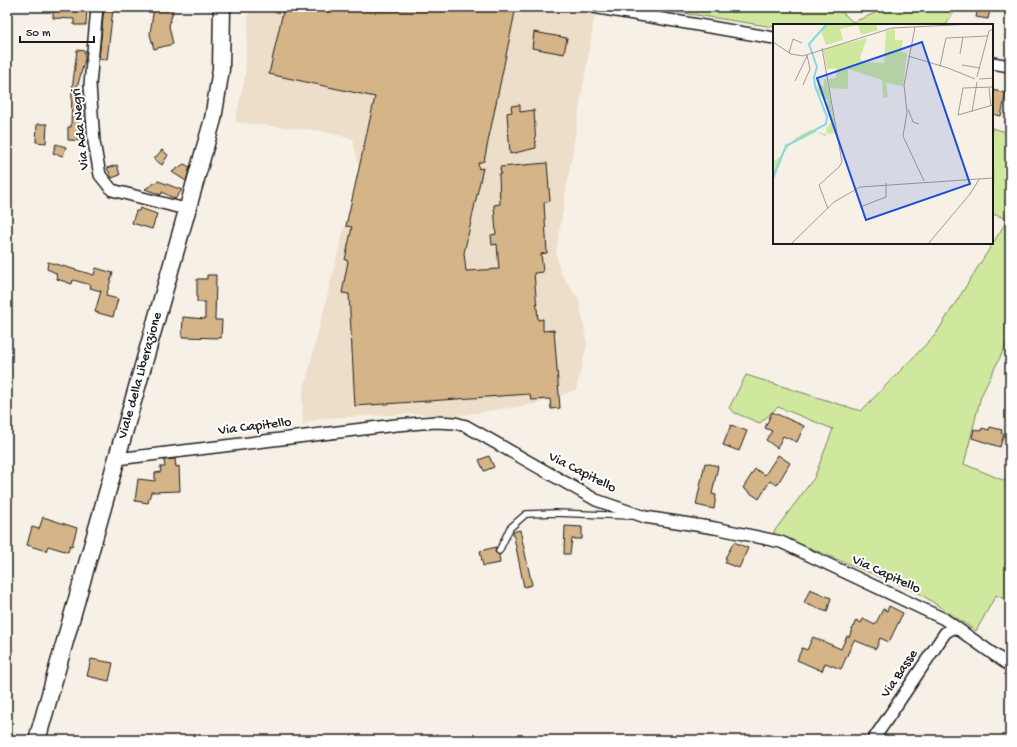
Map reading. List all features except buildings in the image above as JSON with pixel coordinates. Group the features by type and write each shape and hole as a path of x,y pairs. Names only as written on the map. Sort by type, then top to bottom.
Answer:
{"street":[{"name":"Via Ada Negri","path":"97,7 90,85 94,142 100,175 112,190 188,210"},
{"name":"Viale della Liberazione","path":"37,740 213,119 218,94 223,34 222,7"},
{"path":"593,7 773,38"},
{"path":"993,63 1010,66"},
{"name":"Via Capitello","path":"117,459 396,426 455,423 466,426 596,500 645,517 715,528 781,542 944,619 1010,666"},
{"name":"Via Basse","path":"873,740 946,633 954,627"}],"lane":[{"path":"499,550 510,528 526,514 556,513 645,517"}],"shaded area":[{"path":"249,7 547,7 595,14 556,252 560,272 579,300 587,344 576,390 536,404 454,416 414,414 321,418 303,424 302,397 350,204 356,197 360,173 353,139 322,131 235,122 245,76"}],"green space":[{"path":"644,7 836,7 853,22 871,15 885,7 956,7 947,24 773,24 773,27"},
{"path":"993,128 1010,133 1010,337 981,396 964,464 1010,483 1010,602 996,595 976,631 919,593 773,533 814,478 833,429 778,407 760,423 735,413 729,408 746,375 861,411 936,334 1008,219 993,214"}]}
